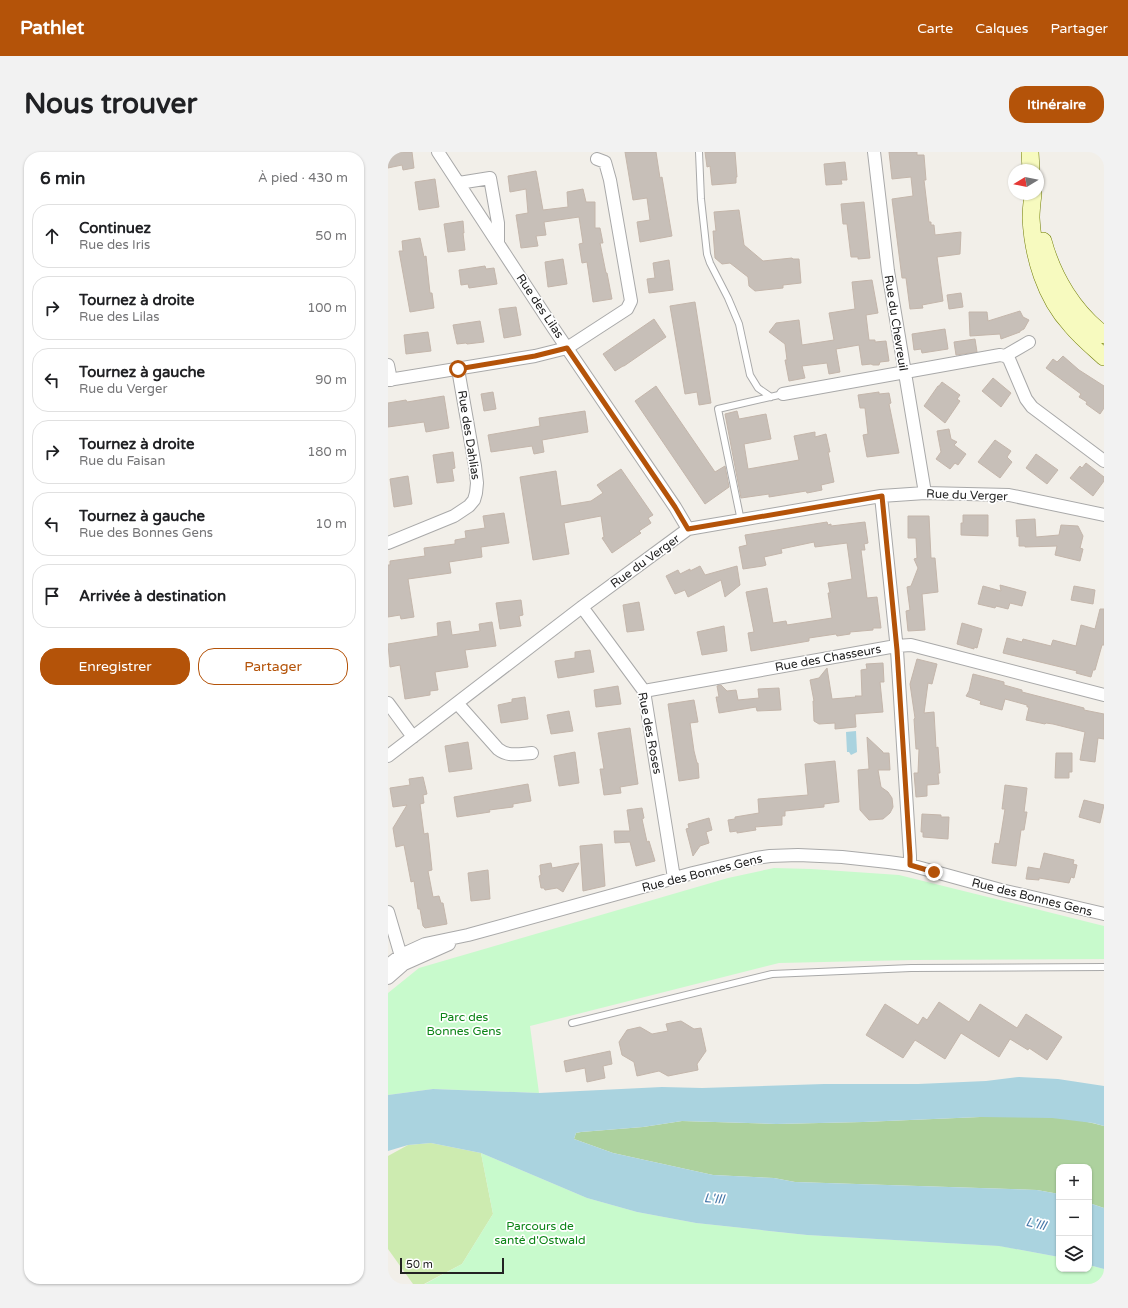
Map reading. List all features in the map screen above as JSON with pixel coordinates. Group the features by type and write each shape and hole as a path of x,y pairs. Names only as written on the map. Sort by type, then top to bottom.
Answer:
{"main road":[{"path":"1030,152 1031,164"},
{"path":"1032,200 1031,217 1032,233 1040,269 1051,297 1070,325 1104,357"},
{"path":"1034,200 1044,243 1057,278 1074,305 1087,320 1104,335"}],"street":[{"name":"Rue des Lilas","path":"438,152 567,348 675,507 688,529"},
{"name":"Rue du Chevreuil","path":"874,152 888,271 925,493"},
{"path":"388,365 389,380 535,356 567,348 627,309 631,301 609,174 605,162 597,159"},
{"path":"459,183 490,178 498,223 498,243"},
{"path":"777,396 904,372 1005,356 1029,342"},
{"path":"1005,356 1009,359 1026,399 1032,407 1104,461"},
{"name":"Rue des Dahlias","path":"388,543 454,516 469,506 474,500 477,483 476,472 458,369"},
{"name":"Rue du Verger","path":"388,756 582,607 688,529 882,496 925,493 1009,495 1104,514"},
{"path":"882,496 896,646 910,865"},
{"name":"Rue des Roses","path":"582,607 644,691 674,878"},
{"name":"Rue des Chasseurs","path":"644,691 896,646 911,645 1104,695"},
{"path":"388,703 413,737"},
{"path":"457,703 503,753 510,755 532,753"},
{"name":"Rue des Bonnes Gens","path":"388,965 468,935 674,878 756,858 778,856 798,855 848,858 910,865 1000,890 1104,914"},
{"path":"388,912 402,960"},
{"name":"Rue des Bonnes Gens","path":"388,978 402,960"}],"lane":[{"path":"699,152 701,199 707,254 739,324 750,375 758,388 777,396"},
{"path":"741,521 718,409 777,396"},
{"path":"572,1023 772,974 911,968 1104,967"}],"green space":[{"name":"Parc des Bonnes Gens","path":"774,868 899,875 1104,926 1104,959 914,960 779,963 530,1026 539,1093 433,1089 388,1095 388,993 419,968 728,878"},
{"path":"980,1117 1027,1117 1058,1118 1089,1122 1104,1126 1104,1208 1092,1204 1092,1164 1056,1164 1056,1193 1037,1190 795,1182 774,1178 713,1175 613,1153 574,1139 576,1133 581,1132 643,1127 682,1121 776,1124"},
{"path":"431,1143 481,1153 493,1214 462,1264 424,1284 413,1284 388,1249 388,1156 408,1145"},
{"name":"Parcours de santé d'Ostwald","path":"481,1153 587,1198 637,1212 696,1223 807,1235 1000,1246 1056,1256 1056,1272 1092,1272 1092,1266 1104,1269 1104,1284 425,1284 462,1264 493,1214"}],"water":[{"path":"856,731 857,752 851,755 847,752 846,732"},
{"name":"L'Ill","path":"1019,1077 1058,1079 1104,1086 1104,1126 1093,1123 1052,1118 980,1117 776,1124 682,1121 643,1127 581,1132 576,1133 574,1139 613,1153 713,1175 774,1178 795,1182 1037,1190 1056,1193 1056,1256 999,1246 807,1235 696,1223 637,1212 587,1198 481,1153 431,1143 408,1145 388,1151 388,1095 433,1089 539,1093 662,1087 702,1088 824,1084 918,1084 986,1081"},
{"path":"1092,1204 1104,1208 1104,1269 1092,1266"}],"building":[{"path":"388,152 412,152 414,168 403,170 402,165 388,168"},
{"path":"625,152 656,152 660,178 662,177 672,236 640,242 637,222 650,220 647,198 633,200"},
{"path":"705,152 735,152 736,183 712,185 710,166 707,167"},
{"path":"889,152 917,152 917,155 924,155 926,180 924,180 929,222 931,222 931,225 934,225 935,235 961,232 960,254 937,257 943,301 922,305 923,308 910,309 906,278 902,278 892,199 913,196 911,177 892,179"},
{"path":"845,162 847,180 841,180 842,184 826,185 824,164"},
{"path":"536,171 543,210 568,207 567,192 583,189 586,202 595,202 595,228 600,228 603,243 600,243 612,299 593,302 587,262 582,263 579,244 583,243 579,217 544,222 546,235 536,236 538,246 521,248 516,215 528,213 526,189 510,192 508,176"},
{"path":"435,179 439,207 419,210 415,182"},
{"path":"864,202 870,258 858,259 858,257 851,257 847,224 843,224 841,204"},
{"path":"739,210 744,245 763,261 792,258 799,259 801,283 783,285 783,288 755,291 749,286 748,277 730,263 722,264 715,258 713,231 716,231 714,212"},
{"path":"463,221 465,250 448,252 444,224"},
{"path":"420,238 424,257 426,256 430,293 432,293 434,308 410,312 399,251 403,251 402,241"},
{"path":"563,259 567,284 548,287 545,262"},
{"path":"669,260 673,290 649,293 647,279 655,278 653,263"},
{"path":"485,266 486,269 494,268 497,284 469,288 468,284 461,285 459,270"},
{"path":"872,280 878,313 866,315 869,340 875,340 875,342 886,341 889,361 880,362 879,365 862,365 859,345 836,349 840,372 829,374 827,363 802,366 805,378 789,381 785,360 787,360 785,344 769,332 776,323 799,320 802,345 834,340 829,313 855,309 852,282"},
{"path":"961,293 963,307 949,309 947,295"},
{"path":"695,302 711,403 699,405 697,392 685,394 670,306"},
{"path":"516,307 521,335 504,338 499,309"},
{"path":"1020,311 1023,317 1029,320 1024,329 1020,332 1001,339 1000,334 970,336 969,312 987,312 988,321"},
{"path":"654,319 666,337 615,371 603,354"},
{"path":"480,321 484,342 457,344 453,325"},
{"path":"945,329 948,349 922,353 921,349 914,350 912,334"},
{"path":"428,332 431,351 406,354 404,335"},
{"path":"975,339 977,352 956,355 954,342"},
{"path":"1063,356 1079,370 1104,386 1104,408 1100,414 1079,397 1081,394 1046,368 1053,359 1057,362"},
{"path":"993,378 1011,393 1001,407 982,391"},
{"path":"942,382 960,395 957,399 960,401 945,423 924,406"},
{"path":"656,386 715,472 725,466 729,487 705,504 635,401"},
{"path":"493,392 496,409 484,411 481,394"},
{"path":"879,392 879,394 889,393 891,403 889,404 899,453 867,457 863,435 868,434 865,408 860,408 858,395"},
{"path":"444,396 449,428 426,432 424,422 388,427 388,403 406,400 407,402"},
{"path":"585,411 588,432 542,440 544,452 534,454 532,446 491,452 488,435 540,426 539,418"},
{"path":"737,411 739,419 766,414 771,439 744,444 748,469 799,460 794,436 815,432 815,437 826,434 834,482 821,485 822,490 807,493 806,491 769,497 769,494 741,498 725,414"},
{"path":"949,429 951,439 957,442 954,445 966,454 958,465 955,463 950,469 936,459 941,452 937,431"},
{"path":"995,440 1011,451 1007,457 1012,462 1000,478 978,462"},
{"path":"453,452 455,468 452,469 454,481 437,483 433,455"},
{"path":"1036,454 1058,470 1047,484 1026,468"},
{"path":"1086,463 1104,477 1104,481 1093,496 1070,478 1080,466 1082,468"},
{"path":"621,469 653,515 648,518 651,523 639,531 641,533 612,553 602,538 604,537 601,516 564,523 569,554 533,560 520,477 556,471 561,506 591,501 603,493 597,485"},
{"path":"408,476 412,504 394,507 390,479"},
{"path":"504,513 509,543 481,547 482,557 449,562 451,573 408,579 414,617 401,619 400,615 388,617 388,565 390,565 390,561 425,556 424,548 455,544 455,540 466,538 465,531 485,528 483,516"},
{"path":"963,515 988,515 988,536 961,535"},
{"path":"908,516 929,516 931,558 935,558 938,592 922,594 925,630 908,631 906,611 910,610 907,587 911,586 918,568 914,559 917,558 916,538 908,538"},
{"path":"1035,519 1036,537 1059,535 1061,525 1078,526 1083,536 1080,548 1083,549 1080,561 1055,555 1057,546 1019,546 1016,520"},
{"path":"827,522 828,525 831,524 831,526 865,522 868,543 864,544 865,550 861,550 867,598 877,597 881,628 850,632 850,634 837,636 836,634 809,638 809,641 751,651 748,633 754,632 746,592 767,588 773,623 786,621 787,625 832,618 828,583 852,579 847,543 815,547 814,542 781,549 782,553 764,557 766,565 743,569 739,547 747,545 745,535"},
{"path":"700,566 705,575 737,566 740,585 725,597 721,580 688,597 685,590 675,594 666,576 678,570 680,574"},
{"path":"1000,585 1026,592 1022,606 1010,603 1008,609 978,604 983,586 1001,591"},
{"path":"1074,586 1095,590 1093,604 1071,600"},
{"path":"521,600 523,615 519,616 521,626 500,629 496,603"},
{"path":"639,602 644,630 627,632 623,605"},
{"path":"1100,609 1104,609 1104,645 1102,645 1095,670 1093,670 1091,677 1076,673 1077,671 1003,653 1007,638 1022,642 1023,639 1051,646 1053,640 1076,646 1081,625 1095,629"},
{"path":"450,621 452,635 480,631 479,624 492,622 496,646 465,650 468,667 435,672 438,690 430,691 430,695 405,699 400,665 390,667 388,644 438,636 437,623"},
{"path":"962,623 982,629 977,648 974,647 974,649 957,644"},
{"path":"724,626 727,651 702,655 697,632"},
{"path":"590,650 594,672 558,678 555,661 575,658 575,652"},
{"path":"917,659 937,664 932,684 928,683 924,713 934,712 936,748 938,747 940,773 938,773 939,784 927,785 927,796 916,797 914,773 918,773 919,749 916,749 915,718 910,684"},
{"path":"883,663 884,682 880,682 883,712 855,714 856,727 835,729 835,723 819,724 814,721 814,701 810,680 819,678 827,668 832,699 862,696 861,670 867,669 866,664"},
{"path":"973,674 1004,682 1004,685 1022,690 1022,692 1084,708 1084,710 1104,714 1104,739 1098,738 1095,762 1080,760 1085,732 1053,724 1026,720 1029,707 1027,707 1027,705 1005,699 1002,710 980,704 981,701 966,696 969,691"},
{"path":"721,685 727,691 736,690 738,700 759,698 758,689 779,688 781,710 757,711 756,707 719,713 716,697 719,697 717,686"},
{"path":"618,686 621,704 596,707 594,690"},
{"path":"525,697 528,719 501,723 498,705 512,702 512,699"},
{"path":"694,700 698,722 690,723 694,751 698,763 699,778 679,781 668,704"},
{"path":"569,711 573,731 551,734 547,715"},
{"path":"630,728 638,784 620,787 621,793 604,795 600,769 604,769 598,733"},
{"path":"867,737 883,753 889,753 890,770 878,770 881,787 888,792 892,798 893,807 890,813 883,819 869,820 860,810 858,770 869,769"},
{"path":"468,742 472,769 449,772 445,746"},
{"path":"575,752 579,783 559,786 554,756"},
{"path":"1056,753 1072,753 1072,772 1069,772 1069,778 1055,778"},
{"path":"835,761 839,802 824,804 824,807 785,811 785,816 782,816 782,825 755,827 756,830 737,833 737,831 730,832 728,820 735,819 735,817 759,813 758,799 808,795 805,764"},
{"path":"423,777 427,794 423,795 424,803 420,804 424,834 428,833 432,870 428,871 433,897 439,896 441,903 443,903 447,924 425,928 423,926 420,909 418,909 414,881 411,882 404,845 396,847 393,828 407,805 393,807 390,788 410,785 409,779"},
{"path":"528,784 531,801 513,804 513,807 489,810 490,812 457,817 454,797"},
{"path":"1005,785 1027,788 1024,812 1027,812 1024,830 1021,830 1016,866 992,863 995,843 999,844 1000,840 1005,809 1002,809"},
{"path":"1084,800 1104,805 1100,823 1079,817"},
{"path":"642,808 644,818 642,819 647,842 649,841 655,861 636,866 630,842 615,843 614,831 630,831 627,810"},
{"path":"922,814 949,817 948,839 923,837 923,832 921,832"},
{"path":"709,818 712,830 706,832 709,843 700,846 693,856 686,829 689,828 688,824"},
{"path":"602,844 605,886 583,891 580,846"},
{"path":"1044,853 1074,860 1073,864 1077,865 1074,878 1071,877 1069,883 1039,878 1039,880 1026,879 1028,867 1040,869"},
{"path":"551,863 552,868 579,863 563,892 557,888 545,890 544,888 541,888 539,876 541,875 540,865"},
{"path":"488,870 490,899 471,901 468,873"},
{"path":"939,1002 969,1022 980,1004 1017,1028 1026,1014 1062,1037 1047,1060 1029,1048 1028,1050 1010,1039 999,1057 961,1033 945,1059 915,1040 903,1058 866,1035 885,1004 918,1025 923,1017 927,1020"},
{"path":"681,1021 694,1029 701,1028 706,1051 697,1064 698,1070 668,1076 659,1071 637,1076 634,1062 622,1055 619,1042 627,1030 640,1027 652,1034 668,1031 666,1024"},
{"path":"610,1051 612,1064 603,1066 605,1078 587,1082 585,1068 566,1072 564,1061"}],"route":[{"path":"458,369 535,356 567,348 675,507 688,529 882,496 897,650 910,865 934,872"}]}
